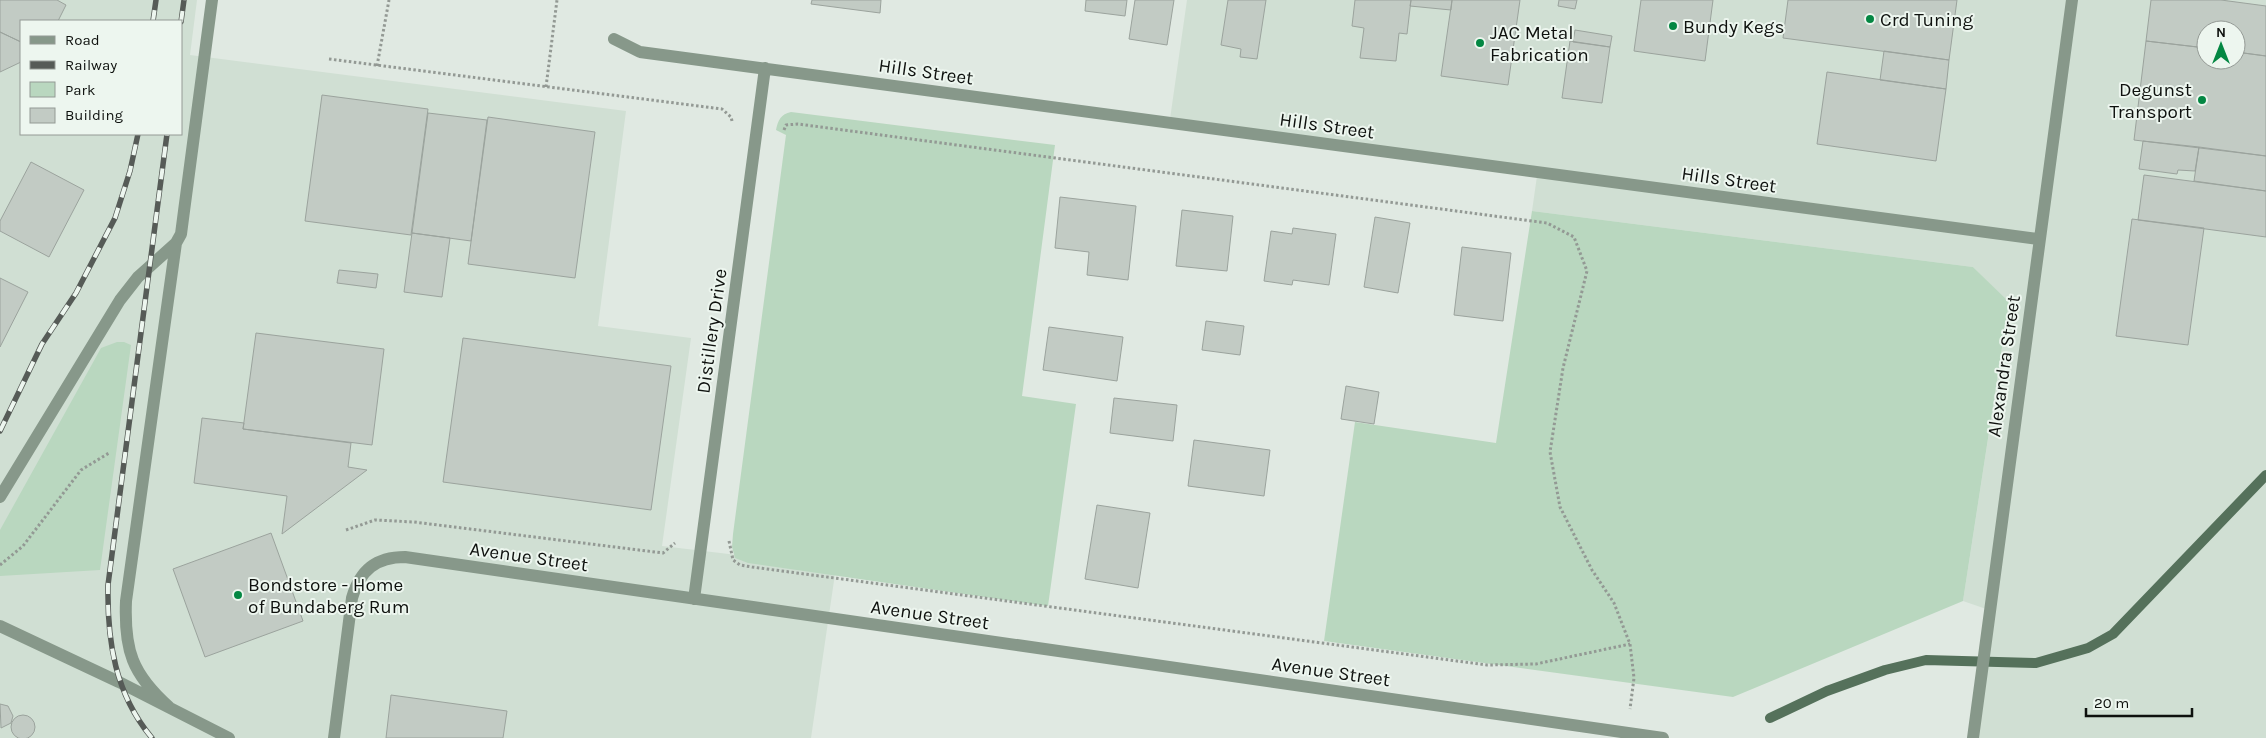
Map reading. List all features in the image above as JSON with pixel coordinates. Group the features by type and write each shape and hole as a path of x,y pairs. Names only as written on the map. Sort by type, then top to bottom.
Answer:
{"street":[{"path":"0,497 120,300 138,277 176,242 181,234 212,0"},
{"name":"Alexandra Street","path":"1973,738 2038,239 2072,0"},
{"name":"Hills Street","path":"614,39 640,52 2038,239"},
{"name":"Distillery Drive","path":"694,598 766,68"},
{"path":"169,707 144,682 132,660 125,621 126,602 176,242"},
{"name":"Avenue Street","path":"334,738 352,598 356,584 367,570 376,563 390,557 405,557 694,598 1663,738"},
{"path":"0,626 229,738"}],"path":[{"path":"377,66 389,0"},
{"path":"546,88 557,0"},
{"path":"329,59 722,109 731,117 733,132 780,137 786,125 798,124 1547,223 1574,237 1587,271 1563,368 1550,452 1560,507 1592,570 1614,603 1630,644 1634,678 1627,732"},
{"path":"0,565 23,546 81,470 109,453"},
{"path":"705,516 731,519 729,548 733,560 740,565 752,567 1487,666 1536,664 1630,644"},
{"path":"346,530 375,520 414,522 662,553 674,544 676,536"}],"shaded area":[{"path":"0,0 197,0 190,55 626,111 598,326 691,338 662,546 836,567 811,738 0,738"},
{"path":"1187,0 2266,0 2266,738 1976,738 1992,611 1963,601 2009,303 1973,267 1532,211 1538,169 1170,119"}],"green space":[{"path":"791,112 1055,145 1022,396 1076,404 1048,606 748,563 735,558 732,547 733,534 786,135 776,130 780,118"},
{"path":"1532,211 1973,267 2009,302 1963,601 1733,697 1324,641 1355,422 1496,443"},
{"path":"117,342 131,345 100,570 0,576 0,530 101,348"}],"building":[{"path":"0,0 57,0 66,5 58,20 20,20 20,42 0,32"},
{"path":"812,0 881,0 880,13 811,4"},
{"path":"1086,0 1127,0 1125,16 1085,11"},
{"path":"1135,0 1174,0 1167,45 1129,39"},
{"path":"1228,0 1266,0 1257,59 1240,57 1241,49 1221,45"},
{"path":"1355,0 1411,0 1407,34 1399,33 1396,61 1360,58 1364,28 1352,26"},
{"path":"1411,0 1452,0 1451,10 1410,6"},
{"name":"JAC Metal Fabrication","path":"1452,0 1520,0 1508,85 1441,76"},
{"path":"1559,0 1577,0 1575,9 1558,6"},
{"name":"Bundy Kegs","path":"1641,0 1713,0 1705,61 1634,51"},
{"name":"Crd Tuning","path":"1788,0 1957,0 1949,60 1783,38"},
{"path":"2151,0 2221,0 2266,6 2266,56 2246,53 2246,20 2196,20 2196,47 2146,41"},
{"path":"1575,30 1612,36 1610,47 1573,42"},
{"path":"0,32 20,42 20,62 0,72"},
{"path":"1570,41 1610,47 1602,103 1562,98"},
{"name":"Degunst Transport","path":"2146,41 2196,47 2196,70 2246,70 2246,53 2266,56 2266,156 2134,140"},
{"path":"1884,51 1949,60 1946,89 1880,80"},
{"path":"1827,72 1946,89 1936,161 1817,144"},
{"path":"322,95 428,109 411,235 305,221"},
{"path":"428,113 487,120 471,241 412,233"},
{"path":"488,117 595,132 575,278 468,264"},
{"path":"2143,141 2199,147 2195,171 2178,170 2177,174 2139,169"},
{"path":"2199,147 2266,156 2266,191 2194,181"},
{"path":"31,162 84,190 49,257 0,231 0,221"},
{"path":"2144,175 2266,191 2266,237 2138,220"},
{"path":"1060,197 1136,206 1128,280 1087,275 1089,252 1055,248"},
{"path":"1182,210 1233,216 1227,271 1176,266"},
{"path":"1375,217 1410,223 1398,293 1364,287"},
{"path":"2132,219 2204,228 2188,345 2116,336"},
{"path":"1293,228 1336,234 1329,285 1293,280 1292,285 1264,281 1271,231 1292,234"},
{"path":"412,233 450,238 442,297 404,292"},
{"path":"1462,247 1511,253 1503,321 1454,315"},
{"path":"339,270 378,274 376,288 337,283"},
{"path":"0,278 28,292 0,347"},
{"path":"1206,321 1244,326 1240,355 1202,350"},
{"path":"1049,327 1123,337 1117,381 1043,370"},
{"path":"256,333 384,349 372,445 243,429"},
{"path":"463,338 671,366 651,510 443,482"},
{"path":"1346,386 1379,392 1374,424 1341,419"},
{"path":"1114,398 1177,405 1173,441 1110,433"},
{"path":"202,418 244,423 243,429 351,443 348,467 367,470 282,534 287,496 194,483"},
{"path":"1194,440 1270,450 1264,496 1188,486"},
{"path":"1097,505 1150,513 1138,588 1085,579"},
{"name":"Bondstore - Home of Bundaberg Rum","path":"271,533 303,621 205,657 173,569"},
{"path":"391,695 507,711 503,738 386,738"},
{"path":"0,704 8,706 13,716 11,723 1,728"},
{"path":"23,715 31,719 35,727 31,735 23,739 15,735 11,727 15,719"}],"waterway":[{"path":"1770,718 1827,691 1885,670 1926,660 2036,663 2088,648 2113,634 2266,475"}],"railway":[{"path":"153,20 156,0"},
{"path":"181,20 184,0"},
{"path":"0,431 42,344 76,293 115,218 130,171 138,135"},
{"path":"152,738 139,721 129,703 116,666 109,626 108,585 167,135"}],"place":[{"name":"Crd Tuning","path":"1870,19"},
{"name":"Bundy Kegs","path":"1673,26"},
{"name":"JAC Metal Fabrication","path":"1480,43"},
{"name":"Degunst Transport","path":"2202,100"},
{"name":"Bondstore - Home of Bundaberg Rum","path":"238,595"}]}
